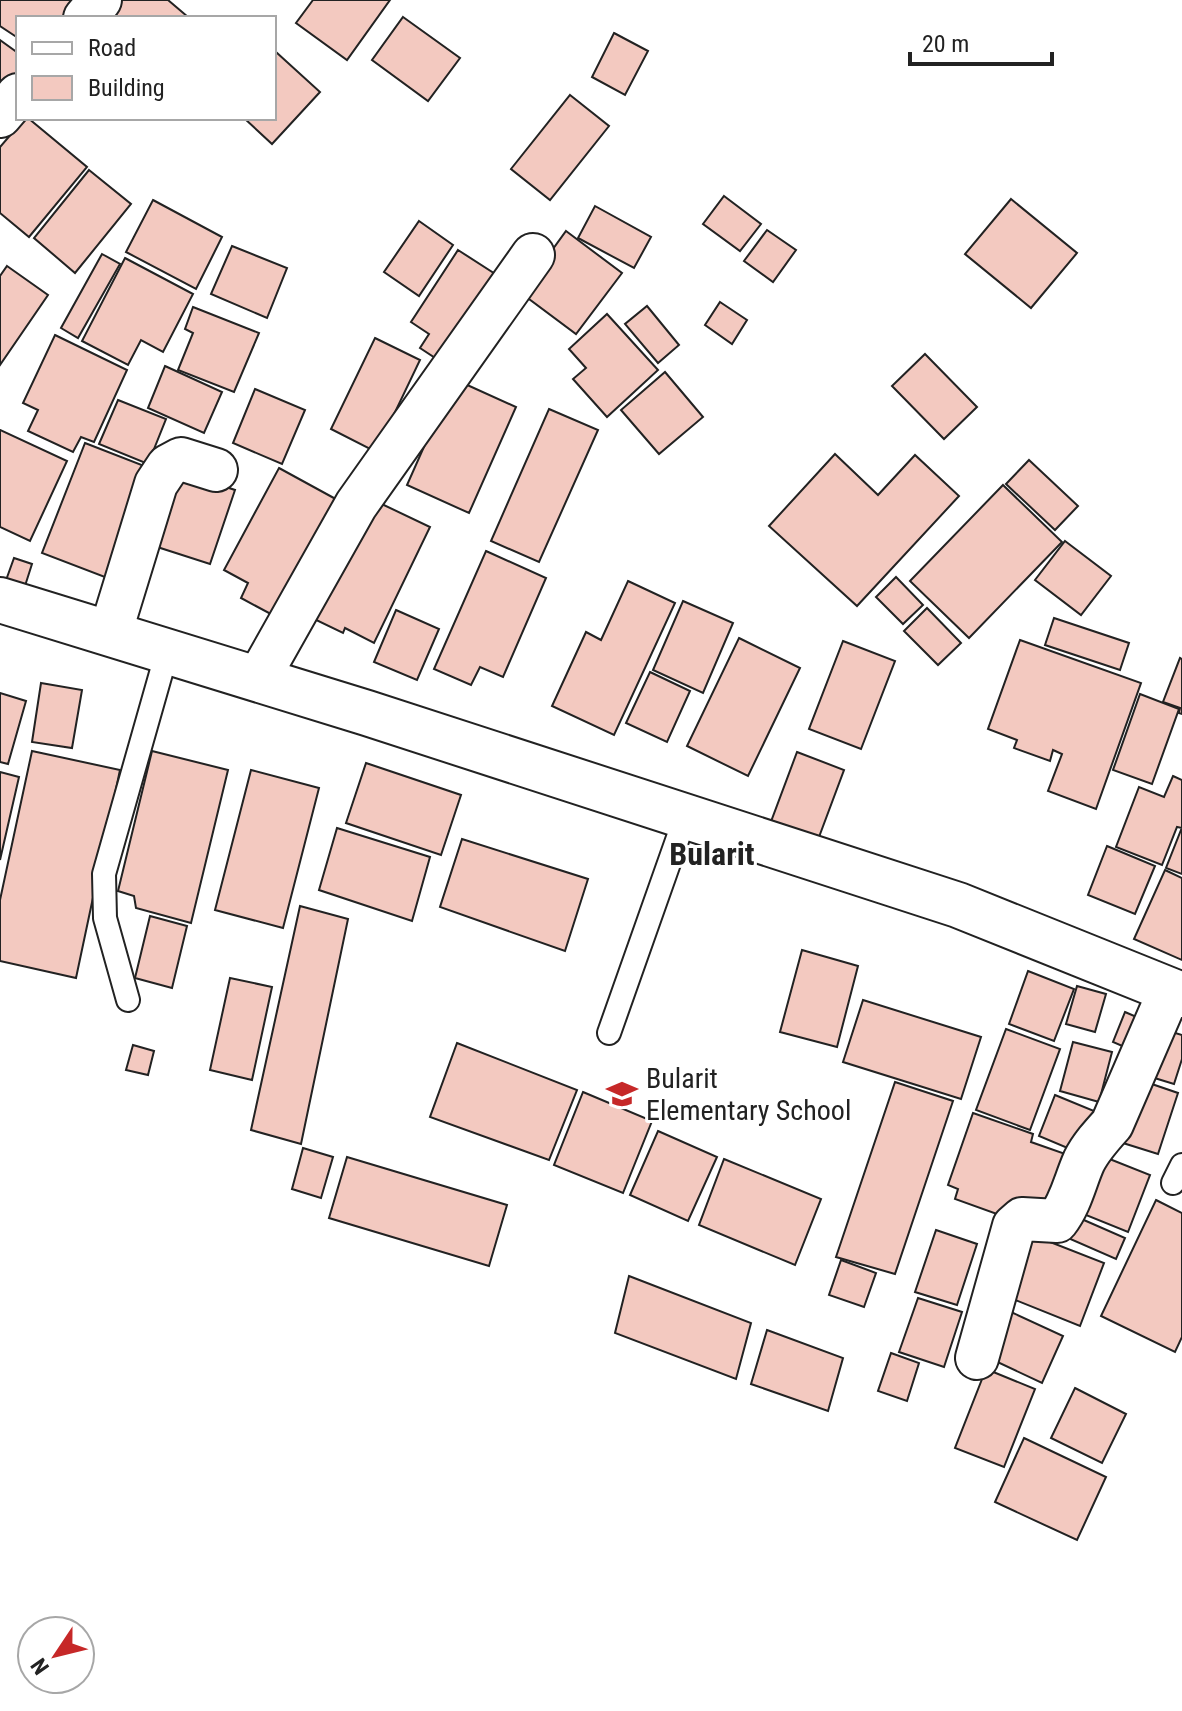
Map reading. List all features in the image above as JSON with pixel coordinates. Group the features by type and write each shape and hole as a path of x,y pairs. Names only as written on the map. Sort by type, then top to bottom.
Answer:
{"street":[{"path":"87,16 100,0"},
{"path":"0,116 16,97"},
{"path":"258,679 356,505 533,255"},
{"path":"110,634 156,484 168,466 181,459 216,470"},
{"path":"0,600 686,815 958,905 1176,993 1112,1124 1085,1159 1066,1209 1057,1221 1022,1219 1014,1226 977,1358"}],"lane":[{"path":"128,1000 105,918 104,874 167,652"},
{"path":"609,1033 686,815"}],"building":[{"path":"0,0 80,0 68,16 16,16 16,37 0,26"},
{"path":"108,0 168,0 187,16 95,16"},
{"path":"313,0 390,0 347,60 296,23"},
{"path":"403,17 460,58 428,101 372,60"},
{"path":"614,33 648,51 625,95 592,77"},
{"path":"0,40 16,52 16,77 0,100"},
{"path":"276,52 320,92 272,144 246,120 276,120"},
{"path":"570,95 609,126 550,200 511,169"},
{"path":"23,120 30,120 87,167 29,237 0,213 0,147"},
{"path":"89,170 131,204 75,273 34,238"},
{"path":"724,196 761,224 740,251 703,224"},
{"path":"1011,199 1077,253 1031,308 965,254"},
{"path":"153,200 222,237 196,289 126,252"},
{"path":"595,206 651,237 634,268 578,238"},
{"path":"419,221 453,245 419,296 384,272"},
{"path":"767,230 796,250 773,282 744,261"},
{"path":"566,231 622,273 576,334 521,293"},
{"path":"232,246 287,268 267,318 211,294"},
{"path":"458,250 503,279 446,365 420,348 429,334 411,322"},
{"path":"102,254 120,264 78,338 61,328"},
{"path":"125,258 193,294 163,352 141,340 128,365 82,341"},
{"path":"7,266 48,295 0,365 0,276"},
{"path":"720,302 747,320 732,344 705,325"},
{"path":"647,306 679,345 658,363 625,324"},
{"path":"193,307 259,333 234,392 178,370 193,333 185,329"},
{"path":"607,314 658,370 607,417 573,379 586,368 569,349"},
{"path":"55,335 127,370 94,442 81,437 73,452 28,431 38,410 23,403"},
{"path":"375,338 420,360 376,452 331,429"},
{"path":"925,354 977,407 944,439 892,386"},
{"path":"165,366 222,392 204,433 148,408"},
{"path":"665,372 703,417 659,454 621,410"},
{"path":"454,379 516,407 469,513 407,485"},
{"path":"255,389 305,410 282,464 233,443"},
{"path":"118,400 166,419 148,464 99,444"},
{"path":"549,409 598,430 539,562 491,541"},
{"path":"0,430 67,461 30,541 0,527"},
{"path":"85,443 152,469 110,579 42,553"},
{"path":"835,454 878,495 915,455 959,496 857,606 769,526"},
{"path":"1029,460 1078,506 1055,530 1006,484"},
{"path":"279,468 343,503 280,619 241,598 248,583 224,570"},
{"path":"172,469 235,490 210,564 148,544"},
{"path":"1003,485 1062,542 969,638 910,581"},
{"path":"367,497 430,527 374,643 345,628 343,633 310,617"},
{"path":"1065,541 1111,576 1081,615 1035,580"},
{"path":"486,551 546,578 503,677 480,667 471,685 434,669"},
{"path":"14,558 32,564 24,589 5,583"},
{"path":"896,577 923,605 903,624 876,597"},
{"path":"628,581 675,603 614,735 552,706 586,632 601,640"},
{"path":"683,601 733,623 703,693 653,670"},
{"path":"927,608 961,643 938,665 904,631"},
{"path":"396,610 439,629 417,680 374,662"},
{"path":"1054,618 1129,643 1120,670 1045,645"},
{"path":"739,638 800,668 748,776 687,746"},
{"path":"1020,640 1141,683 1096,809 1048,791 1062,754 1053,750 1050,761 1014,748 1017,740 988,729"},
{"path":"843,641 895,661 861,749 809,729"},
{"path":"1180,658 1182,714 1179,713 1180,708 1163,702"},
{"path":"650,672 690,691 667,742 626,723"},
{"path":"41,683 82,690 72,748 32,742"},
{"path":"0,693 26,701 8,764 0,762"},
{"path":"1140,694 1179,709 1152,784 1113,770"},
{"path":"32,751 120,770 76,978 0,961 0,900"},
{"path":"152,751 228,770 191,923 136,908 134,896 118,891"},
{"path":"797,752 844,770 816,845 769,827"},
{"path":"366,763 461,795 441,855 346,823"},
{"path":"251,770 319,788 283,928 215,910"},
{"path":"0,772 19,777 0,860"},
{"path":"1173,776 1182,780 1182,828 1177,827 1162,865 1116,847 1139,787 1164,797"},
{"path":"337,828 430,857 412,921 319,890"},
{"path":"1182,830 1182,874 1166,868"},
{"path":"462,839 588,879 565,951 440,907"},
{"path":"1107,846 1155,866 1135,914 1088,895"},
{"path":"1165,870 1182,878 1182,960 1134,939"},
{"path":"300,906 348,919 301,1144 251,1130"},
{"path":"150,916 187,926 172,988 135,978"},
{"path":"802,950 858,966 837,1047 780,1032"},
{"path":"1028,971 1074,989 1054,1041 1009,1024"},
{"path":"230,978 272,987 252,1080 210,1070"},
{"path":"1077,986 1106,994 1095,1032 1066,1024"},
{"path":"863,1000 981,1037 961,1099 843,1062"},
{"path":"1125,1012 1148,1022 1136,1052 1113,1042"},
{"path":"1006,1029 1060,1049 1030,1130 976,1110"},
{"path":"1162,1029 1182,1035 1182,1059 1174,1084 1148,1076"},
{"path":"1073,1042 1112,1052 1099,1102 1060,1091"},
{"path":"457,1043 577,1090 549,1160 430,1117"},
{"path":"133,1045 154,1051 148,1075 126,1070"},
{"path":"1143,1081 1178,1093 1158,1154 1123,1143"},
{"path":"895,1082 953,1101 895,1274 836,1257"},
{"path":"583,1092 652,1121 623,1193 554,1165"},
{"path":"1055,1095 1094,1111 1077,1152 1039,1136"},
{"path":"973,1113 1033,1134 1031,1142 1074,1157 1055,1216 1008,1218 955,1199 958,1189 948,1185"},
{"path":"658,1131 717,1157 688,1221 630,1195"},
{"path":"303,1148 333,1157 321,1198 292,1189"},
{"path":"1097,1154 1150,1175 1128,1232 1076,1211"},
{"path":"347,1157 507,1205 489,1266 329,1218"},
{"path":"724,1159 821,1199 795,1265 699,1225"},
{"path":"1156,1200 1182,1213 1182,1337 1175,1352 1101,1316"},
{"path":"1077,1217 1125,1238 1116,1259 1068,1238"},
{"path":"936,1230 977,1244 957,1305 915,1292"},
{"path":"1022,1231 1104,1263 1080,1326 998,1293"},
{"path":"841,1260 876,1273 864,1307 829,1295"},
{"path":"629,1276 751,1323 736,1379 615,1333"},
{"path":"918,1298 962,1312 944,1367 899,1352"},
{"path":"1011,1312 1063,1336 1042,1383 991,1359"},
{"path":"767,1330 843,1358 828,1411 751,1384"},
{"path":"891,1353 919,1363 907,1401 878,1391"},
{"path":"986,1369 1035,1389 1004,1467 955,1448"},
{"path":"1075,1388 1126,1414 1102,1463 1051,1438"},
{"path":"1024,1438 1106,1477 1077,1540 995,1502"}],"place":[{"name":"Bularit Elementary School","path":"622,1094"}],"district":[{"name":"Bularit","path":"712,854"}]}
